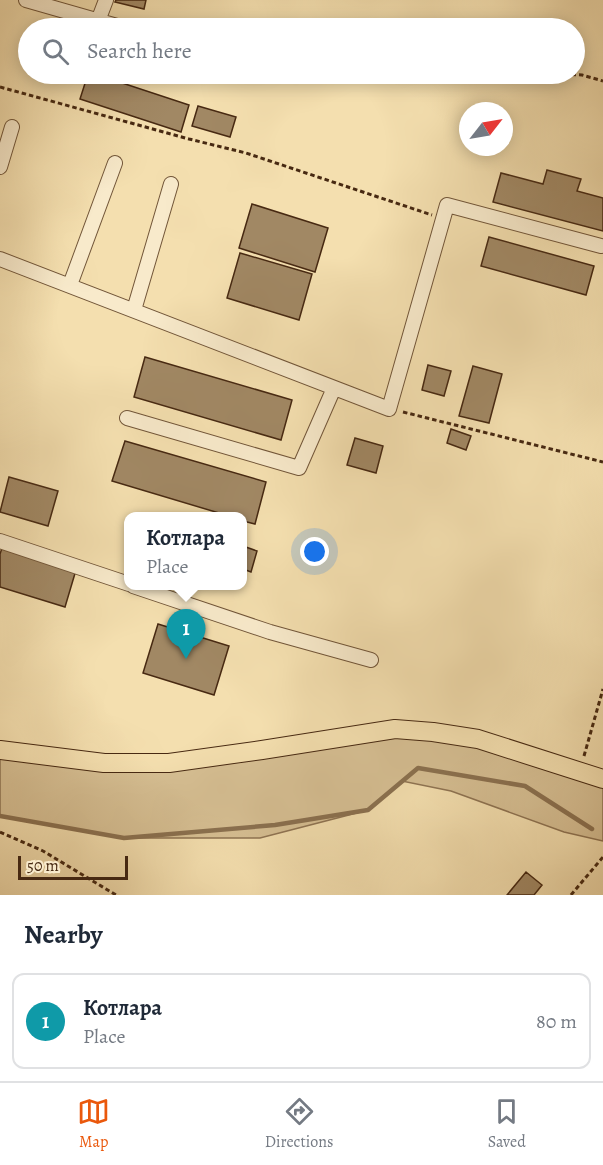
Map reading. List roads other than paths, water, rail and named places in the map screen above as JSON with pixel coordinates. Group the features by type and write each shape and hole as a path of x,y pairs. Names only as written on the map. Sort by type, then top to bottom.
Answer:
{"main road":[{"path":"0,750 104,763 170,763 394,729 478,739 603,779"}],"street":[{"path":"26,0 88,18"},
{"path":"99,18 106,0"},
{"path":"0,167 12,127"},
{"path":"69,285 115,163"},
{"path":"134,310 171,184"},
{"path":"0,259 389,409 447,205 601,246"},
{"path":"127,418 299,468 334,388"},
{"path":"0,541 124,583"},
{"path":"146,590 270,632 371,660"}],"waterway":[{"path":"0,816 124,838 275,825 368,810 418,768 525,786 592,829"}],"place":[{"name":"Котлара","path":"186,659"}]}
